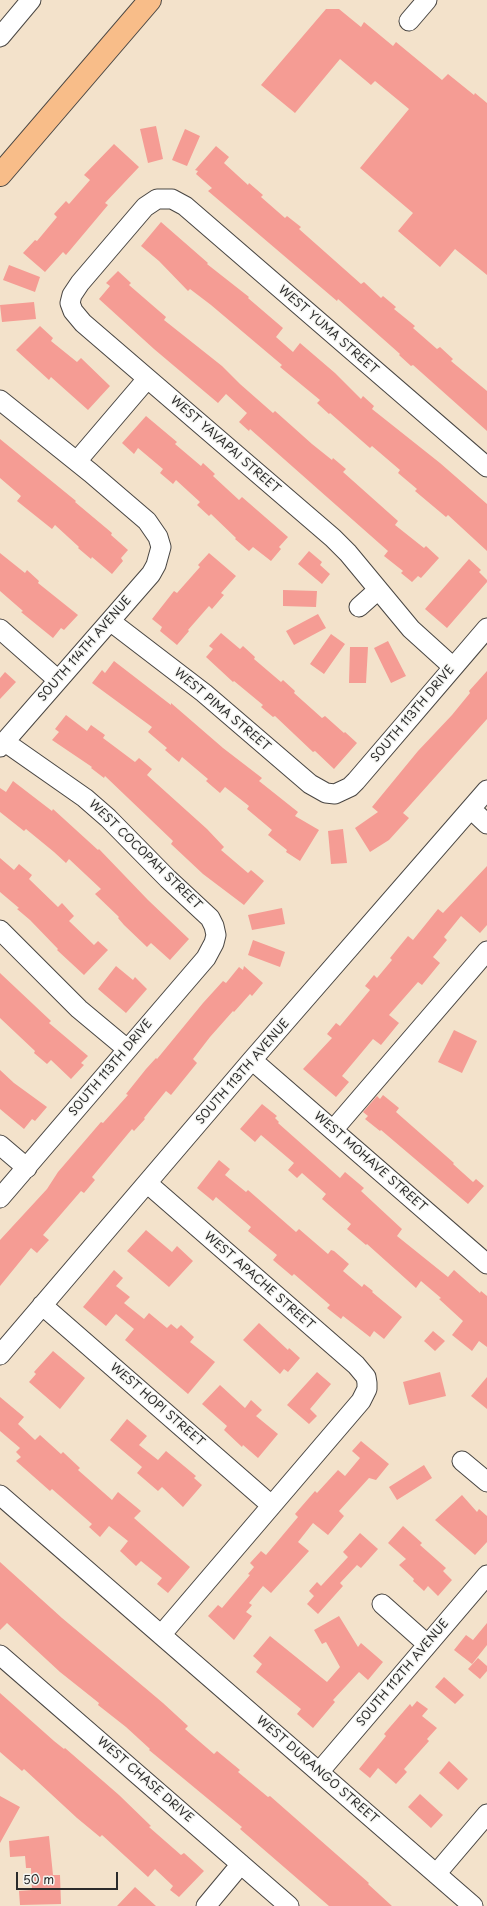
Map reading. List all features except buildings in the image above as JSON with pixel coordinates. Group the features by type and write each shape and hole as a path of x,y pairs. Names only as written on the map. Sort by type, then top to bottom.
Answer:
{"main road":[{"path":"0,175 150,0"}],"street":[{"path":"0,37 32,0"},
{"path":"409,21 427,0"},
{"name":"WEST YUMA STREET","path":"70,303 72,295 80,283 145,207 157,199 165,198 178,202 185,206 487,467"},
{"name":"WEST YAVAPAI STREET","path":"70,303 73,311 83,322 333,538 348,553 411,629 453,667"},
{"path":"0,400 77,461 148,379"},
{"name":"SOUTH 114TH AVENUE","path":"2,744 151,574 156,566 161,547 158,537 146,522 77,461"},
{"path":"358,607 378,590"},
{"name":"WEST PIMA STREET","path":"110,621 204,693 310,784 326,793 335,794"},
{"name":"SOUTH 113TH DRIVE","path":"335,794 350,787 356,781 487,628"},
{"path":"0,630 58,680"},
{"name":"WEST COCOPAH STREET","path":"2,744 85,798 108,818 168,879 210,918 216,935"},
{"name":"SOUTH 113TH AVENUE","path":"0,1355 252,1060 487,790"},
{"path":"471,809 487,824"},
{"path":"0,930 79,1009 127,1050"},
{"name":"SOUTH 113TH DRIVE","path":"0,1198 206,958 214,943 216,935"},
{"path":"333,1130 487,950"},
{"name":"WEST MOHAVE STREET","path":"252,1060 487,1264"},
{"path":"0,1145 27,1168"},
{"name":"WEST APACHE STREET","path":"147,1183 356,1365 366,1377 367,1389 361,1401 271,1505"},
{"name":"WEST HOPI STREET","path":"42,1306 271,1505"},
{"path":"462,1461 487,1482"},
{"name":"WEST DURANGO STREET","path":"6,1500 473,1906"},
{"path":"161,1635 271,1505"},
{"name":"SOUTH 112TH AVENUE","path":"319,1772 487,1575"},
{"path":"382,1604 427,1644"},
{"name":"WEST CHASE DRIVE","path":"0,1655 289,1906"},
{"path":"436,1874 487,1814"},
{"path":"206,1906 241,1864"}]}
